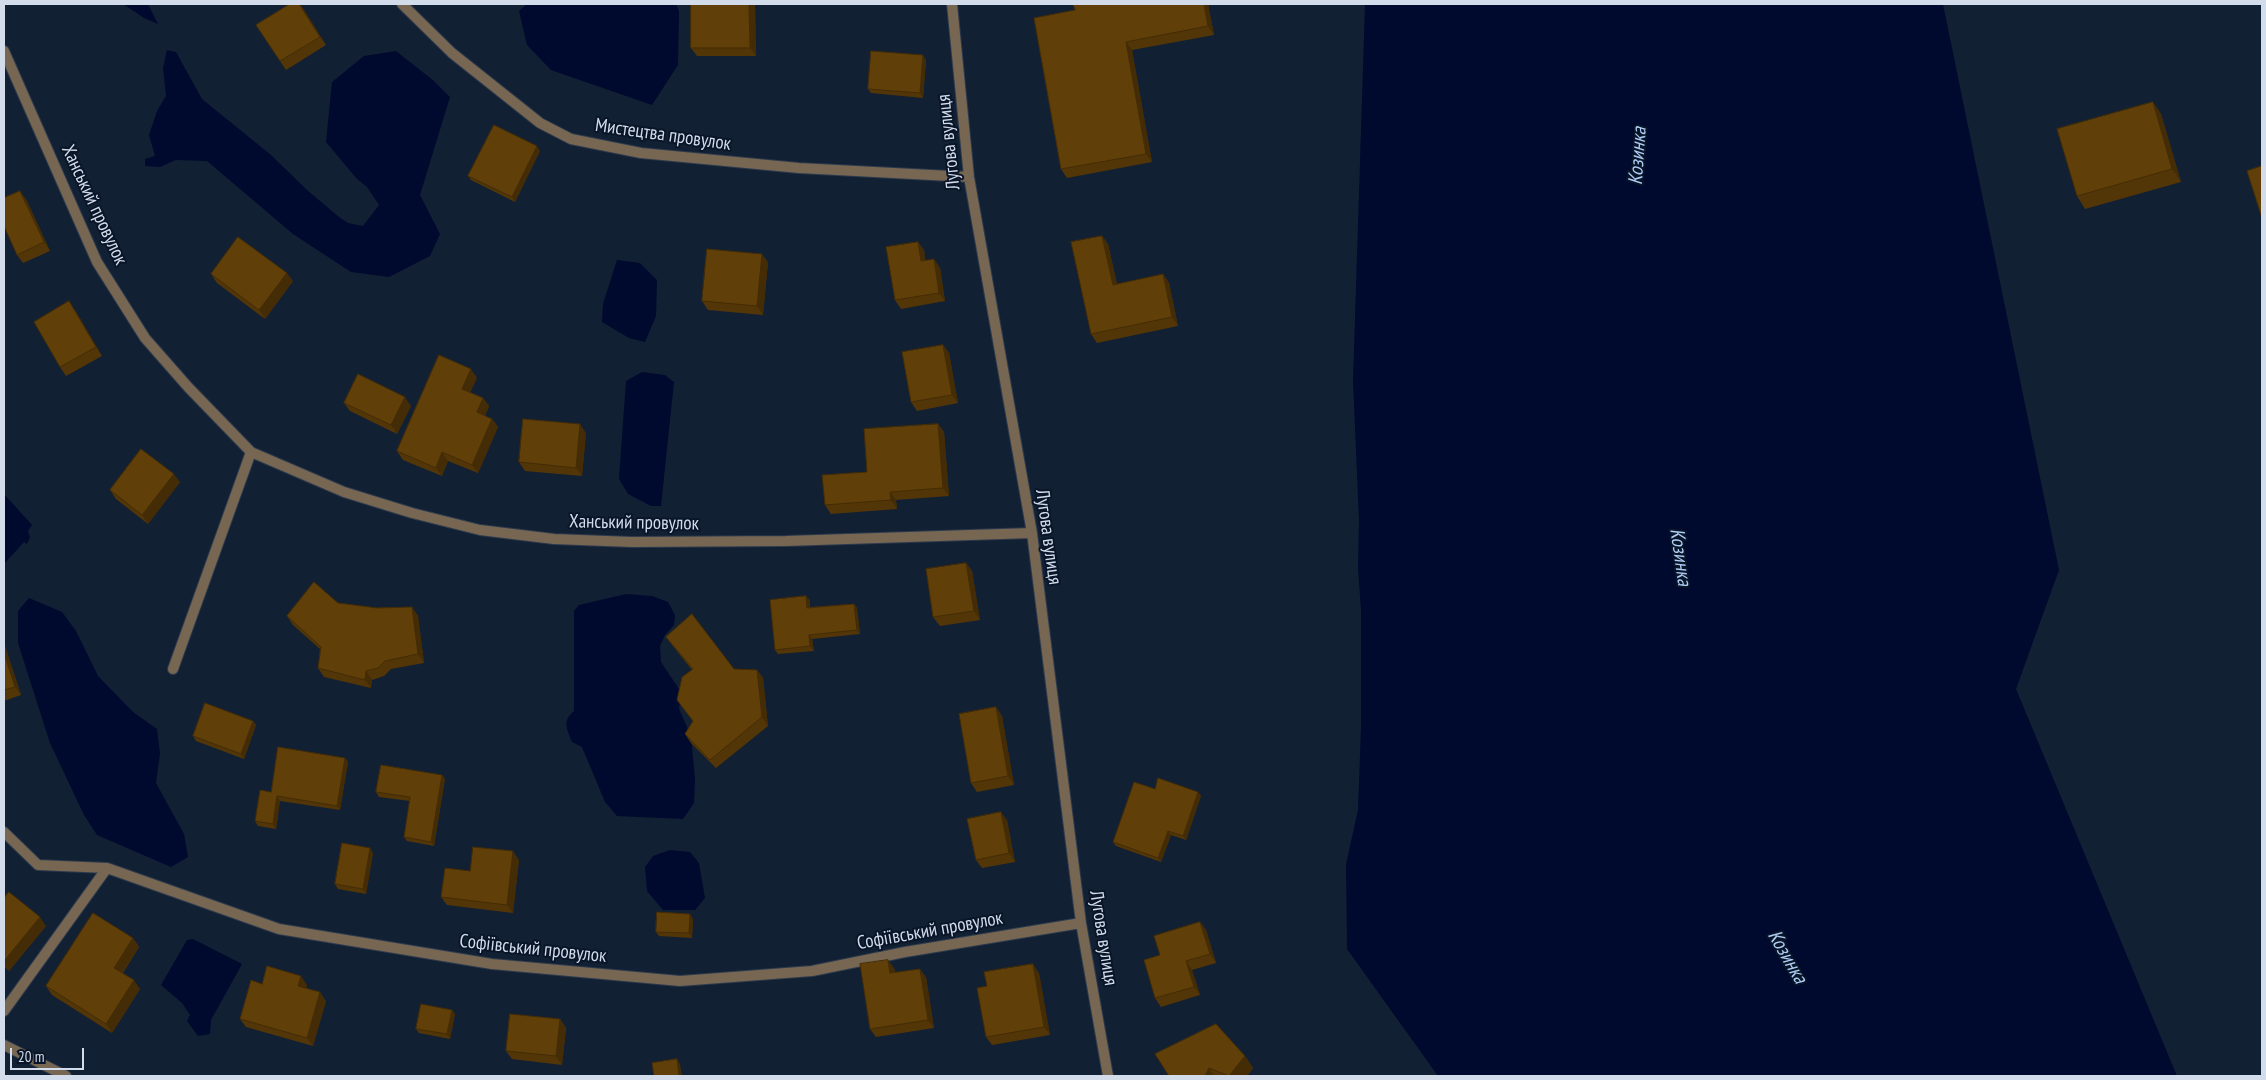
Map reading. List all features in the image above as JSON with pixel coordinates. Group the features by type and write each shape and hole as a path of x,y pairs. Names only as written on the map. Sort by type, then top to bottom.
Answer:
{"street":[{"name":"Мистецтва провулок","path":"402,4 460,59 540,123 571,140 641,154 799,168 969,177"},
{"name":"Лугова вулиця","path":"952,4 969,177 1032,533 1081,923 1108,1076"},
{"name":"Ханський провулок","path":"4,51 97,262 145,338 188,387 251,452 344,492 412,513 480,530 554,539 632,542 776,541 1032,533"},
{"path":"173,669 251,452"},
{"name":"Софіївський провулок","path":"4,832 38,865 107,868 279,929 492,964 680,981 812,971 906,952 1081,923"},
{"path":"4,1010 107,868"},
{"path":"4,1045 66,1076"}],"water":[{"path":"123,4 148,4 158,24 144,18"},
{"path":"527,4 676,4 679,11 678,65 652,105 551,70 527,45 519,11"},
{"name":"Козинка","path":"1365,4 1943,4 2059,570 2016,689 2177,1076 1438,1076 1347,949 1346,864 1358,810 1361,727 1359,520 1353,381"},
{"path":"167,50 176,52 202,99 271,155 307,190 339,217 348,223 363,226 379,205 367,187 357,179 326,142 332,82 364,56 396,51 434,81 450,97 420,195 440,234 430,256 389,277 351,272 293,234 207,161 176,160 160,167 145,166 145,159 155,156 149,135 157,111 166,96 163,68"},
{"path":"617,260 640,263 657,280 656,316 645,342 629,338 602,322 603,304"},
{"path":"642,372 665,375 674,382 661,506 651,506 628,494 619,479 626,381"},
{"path":"4,494 32,525 28,531 30,537 27,544 24,542 4,564"},
{"path":"626,594 652,596 668,602 675,615 674,625 665,635 660,646 661,662 681,692 679,709 691,736 695,779 694,803 683,819 617,816 605,802 582,747 572,742 567,729 568,718 574,711 574,611 579,605"},
{"path":"29,598 62,612 76,631 98,676 133,712 157,729 160,753 156,783 184,834 188,857 171,867 97,835 84,815 50,743 18,643 18,611"},
{"path":"670,850 690,852 699,863 705,898 695,910 663,910 647,891 645,867 653,856"},
{"path":"193,939 242,964 211,1020 210,1034 198,1036 187,1021 190,1015 182,1003 161,985 187,940"}],"building":[{"path":"290,4 299,4 320,37 280,61 256,25"},
{"path":"691,4 749,4 750,48 691,48"},
{"path":"1073,4 1204,4 1208,26 1126,42 1146,154 1061,169 1034,18 1075,10"},
{"path":"871,51 923,55 920,93 868,89"},
{"path":"2153,102 2172,169 2077,196 2057,129"},
{"path":"494,125 537,146 512,197 468,176"},
{"path":"2262,166 2262,218 2247,171"},
{"path":"20,191 44,242 17,255 4,226 4,198"},
{"path":"1102,236 1113,285 1163,274 1172,317 1091,334 1071,242"},
{"path":"238,237 287,273 259,310 211,274"},
{"path":"918,242 921,261 934,259 939,293 895,300 886,247"},
{"path":"707,249 762,254 757,306 702,301"},
{"path":"69,301 96,347 60,367 34,322"},
{"path":"943,345 952,395 911,402 902,352"},
{"path":"439,355 471,369 462,389 483,398 477,412 492,419 472,465 442,452 436,468 397,451"},
{"path":"358,374 405,397 391,425 344,403"},
{"path":"523,419 580,424 576,468 519,462"},
{"path":"938,424 943,488 890,492 891,500 825,505 822,475 867,472 864,429"},
{"path":"141,449 174,474 142,515 110,490"},
{"path":"966,563 974,611 933,617 926,569"},
{"path":"314,582 338,603 377,608 412,607 418,654 385,661 378,668 366,671 365,680 318,668 321,647 287,616"},
{"path":"806,596 807,608 854,604 857,630 809,635 810,646 775,650 770,600"},
{"path":"692,614 734,669 757,670 762,717 710,760 685,734 693,721 677,700 682,677 693,669 666,637"},
{"path":"4,653 15,687 4,690"},
{"path":"205,703 253,721 241,754 193,736"},
{"path":"996,707 1008,776 971,783 959,714"},
{"path":"278,747 345,758 337,806 277,796 273,824 255,821 260,790 271,792"},
{"path":"381,765 442,775 431,842 404,837 410,797 376,792"},
{"path":"1158,778 1198,792 1183,836 1168,831 1158,858 1113,842 1134,782 1155,789"},
{"path":"1001,812 1009,853 976,860 967,819"},
{"path":"342,843 370,848 363,889 335,884"},
{"path":"473,847 513,851 507,905 441,897 445,868 470,871"},
{"path":"9,892 40,917 4,961 4,898"},
{"path":"657,912 690,914 689,933 656,932"},
{"path":"93,913 133,938 114,968 134,980 106,1024 46,986"},
{"path":"1200,922 1210,954 1186,961 1194,987 1155,998 1144,960 1160,955 1154,936"},
{"path":"888,960 890,973 920,969 928,1020 870,1029 860,964"},
{"path":"1033,964 1044,1027 986,1037 977,988 987,986 984,972"},
{"path":"267,966 301,976 298,986 320,992 307,1038 240,1019 251,980 262,984"},
{"path":"421,1004 452,1010 447,1034 416,1029"},
{"path":"510,1014 560,1019 556,1056 506,1051"},
{"path":"1216,1024 1245,1056 1229,1076 1209,1068 1205,1076 1169,1076 1155,1054"},
{"path":"677,1059 679,1076 654,1076 652,1063"}]}
